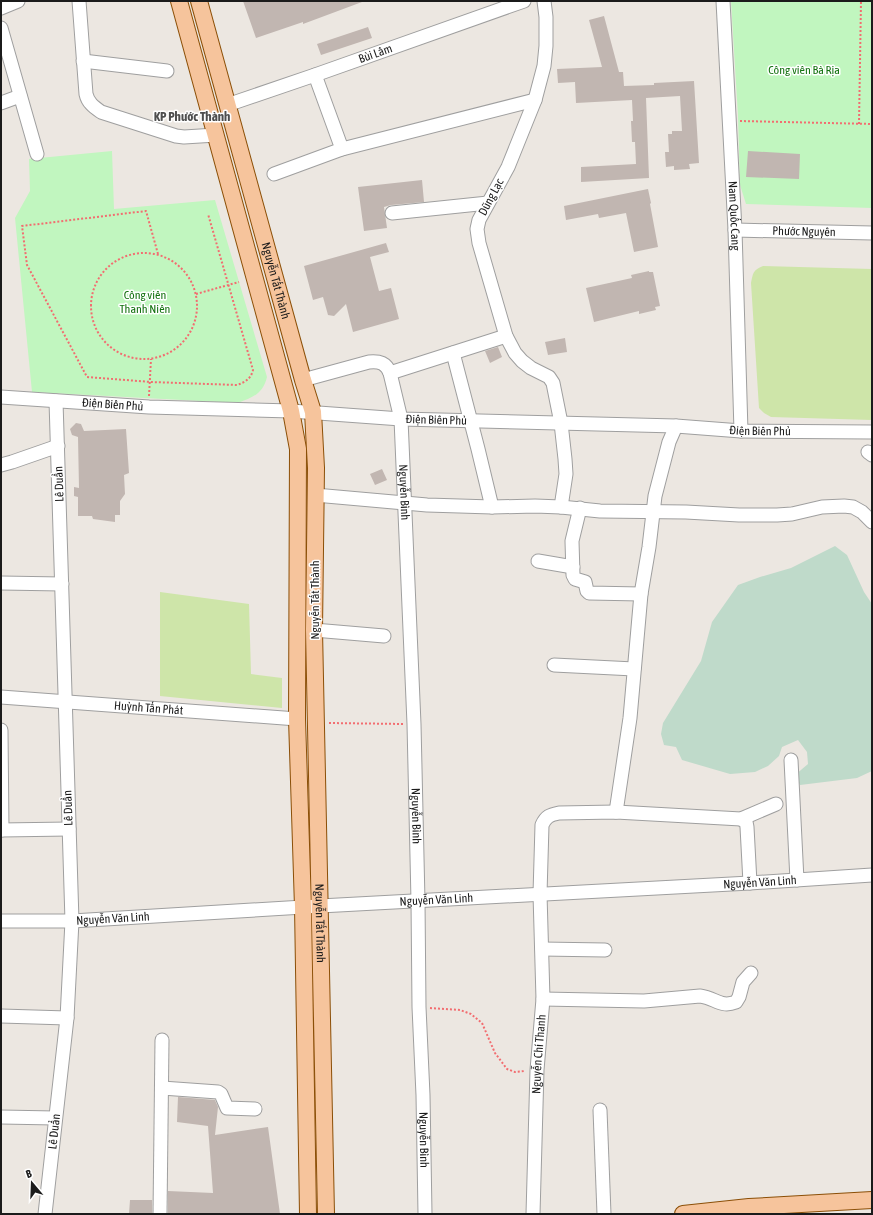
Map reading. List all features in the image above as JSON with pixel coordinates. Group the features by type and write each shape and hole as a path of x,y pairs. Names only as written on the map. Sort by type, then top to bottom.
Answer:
{"main road":[{"name":"Nguyễn Tất Thành","path":"179,1 291,411 298,449 297,719 303,907 308,1214"},
{"name":"Nguyễn Tất Thành","path":"199,1 313,412 316,468 314,630 326,1214"},
{"path":"682,1214 749,1207 872,1200"},
{"path":"811,1214 872,1211"}],"street":[{"path":"1,8 18,1"},
{"path":"79,1 87,100 101,112 176,136 184,138 216,135"},
{"name":"Bùi Lâm","path":"227,105 524,1"},
{"name":"Dũng Lạc","path":"544,1 546,17 546,46 544,66 535,100 508,167 479,220 477,229 479,243 506,336 522,361 549,377 554,383 561,423 566,474 561,507"},
{"name":"Nam Quốc Cang","path":"723,1 735,230 741,431"},
{"path":"1,28 37,154"},
{"path":"83,61 167,71"},
{"path":"316,75 342,149"},
{"path":"1,103 20,96"},
{"path":"274,174 342,149 535,100"},
{"path":"392,213 488,203"},
{"name":"Phước Nguyên","path":"735,230 872,233"},
{"path":"303,380 376,361 383,363 390,373 506,336"},
{"path":"453,353 492,507"},
{"name":"Nguyễn Bình","path":"390,373 401,419 405,503 414,724 419,1007 423,1095 425,1214"},
{"name":"Điện Biên Phủ","path":"1,398 149,406 313,412 401,419 676,426 741,431 872,432"},
{"name":"Lê Duẩn","path":"45,1214 67,1018 72,921 56,401"},
{"path":"676,426 669,442 655,496 641,594 630,718 616,812 741,819 776,804"},
{"path":"1,464 12,462 58,446"},
{"path":"315,495 427,505 492,507 535,506 580,508 600,511 777,515 792,514 822,507 844,506 853,507 862,512 872,522"},
{"path":"580,508 572,541 575,579 585,582 589,593 641,594"},
{"path":"538,561 573,567"},
{"path":"1,583 62,584"},
{"path":"314,630 384,636"},
{"path":"554,665 634,669"},
{"name":"Huỳnh Tấn Phát","path":"1,697 297,719"},
{"path":"1,730 2,830 69,829"},
{"path":"791,760 797,880"},
{"name":"Nguyễn Chí Thanh","path":"533,1214 537,1070 544,999 540,894 542,825 544,819 559,813 616,812"},
{"path":"741,819 746,822 747,827 750,883"},
{"name":"Nguyễn Văn Linh","path":"1,921 72,921 872,875"},
{"path":"542,950 605,950"},
{"path":"544,999 644,1002 700,996 707,997 724,1005 736,1002 743,982 751,973"},
{"path":"1,1016 67,1018"},
{"path":"160,1214 162,1040"},
{"path":"162,1088 218,1092 221,1094 227,1108 255,1110"},
{"path":"600,1110 604,1214"},
{"path":"1,1117 55,1118"}],"path":[{"path":"859,124 861,1"},
{"path":"729,121 872,124"},
{"path":"158,254 146,211 22,226 27,265 87,377 151,382 237,385 244,382 252,375 254,370 208,214"},
{"path":"135,253 158,254 177,264 191,279 198,301 196,320 186,340 171,352 151,359 130,358 110,348 97,333 91,316 92,293 101,274 117,260 135,253"},
{"path":"196,294 239,282"},
{"path":"149,406 151,359"},
{"path":"316,723 414,724"},
{"path":"419,1007 460,1010 471,1014 482,1023 495,1053 507,1069 515,1072 537,1070"}],"green space":[{"name":"Công viên Bà Rịa","path":"731,1 872,1 872,208 746,204 740,185 738,116"},
{"name":"Công viên Thanh Niên","path":"112,151 114,209 215,200 267,377 263,387 253,397 238,403 32,392 15,218 30,191 29,159"},
{"path":"763,266 872,269 872,420 771,417 759,408 751,283 754,272"},
{"path":"835,546 847,555 864,592 872,604 872,771 857,778 800,785 795,775 808,764 807,752 798,740 782,747 779,756 768,766 755,772 730,774 682,760 676,747 664,745 661,734 663,723 701,661 712,622 738,585 791,568"},
{"path":"160,592 249,604 251,674 282,678 282,708 160,696"}],"building":[{"path":"243,1 362,2 303,24 303,22 256,38"},
{"path":"604,16 619,72 623,72 624,86 694,81 699,163 689,164 690,169 674,170 674,166 666,167 665,152 669,152 668,134 672,134 672,131 682,131 680,96 646,98 649,178 581,182 581,167 636,164 635,142 632,142 632,100 576,103 575,82 558,83 557,69 602,67 589,20"},
{"path":"368,27 372,38 321,55 317,44"},
{"path":"748,151 800,154 799,179 746,177"},
{"path":"422,180 424,202 384,207 387,228 364,231 358,187"},
{"path":"648,189 658,247 634,252 626,213 599,218 598,214 566,220 564,206"},
{"path":"386,243 389,252 370,257 379,291 391,288 399,319 353,332 346,304 334,316 328,315 323,297 313,300 304,266"},
{"path":"649,271 653,272 660,306 655,307 656,310 639,314 639,311 594,322 586,288 632,278 631,275"},
{"path":"565,338 567,352 548,355 545,342"},
{"path":"498,347 502,357 490,363 485,351"},
{"path":"76,423 81,424 84,431 126,429 129,473 124,475 125,494 120,501 120,515 115,515 115,522 93,519 92,516 78,516 78,497 74,496 74,487 79,488 78,437 72,435 70,429"},
{"path":"382,469 387,480 375,485 370,474"},
{"path":"178,1097 215,1100 218,1107 215,1135 268,1127 280,1214 168,1214 168,1191 213,1193 208,1126 177,1122"},
{"path":"130,1200 152,1200 152,1214 129,1214"}],"district":[{"name":"KP Phước Thành","path":"192,116"}]}
